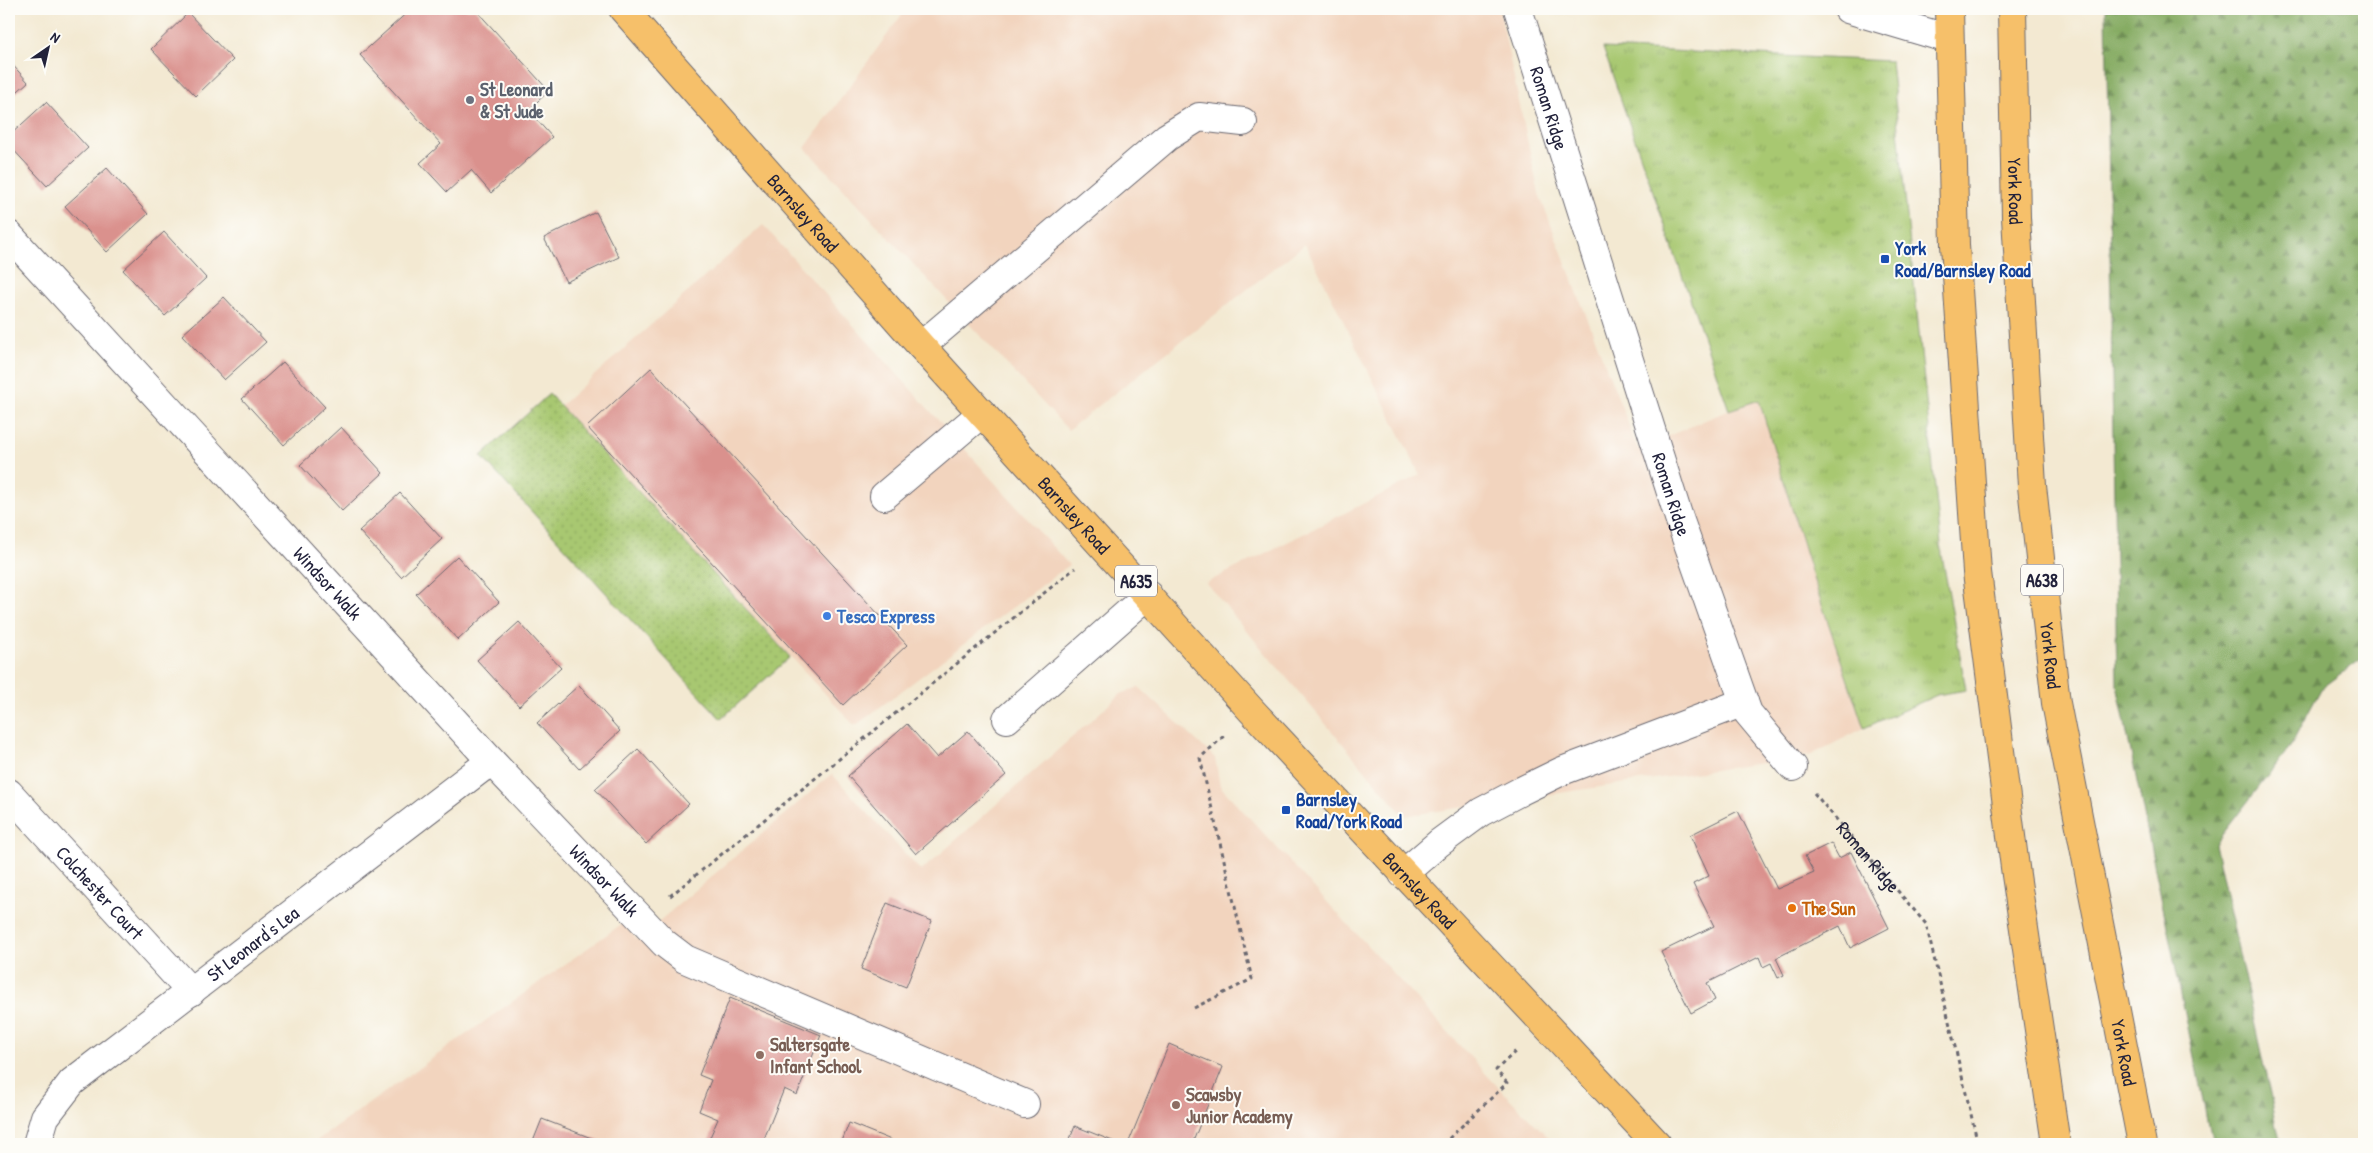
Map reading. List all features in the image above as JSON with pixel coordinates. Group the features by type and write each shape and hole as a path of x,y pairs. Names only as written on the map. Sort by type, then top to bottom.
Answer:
{"highway":[{"name":"Barnsley Road","path":"623,9 921,346 1252,711 1657,1144"},
{"path":"1948,9 1954,245 1977,572 2016,875 2056,1144"},
{"name":"York Road","path":"2012,9 2016,218 2030,466 2056,703 2142,1144"}],"street":[{"name":"Roman Ridge","path":"1518,9 1679,518 1744,702 1748,713 1793,768"},
{"path":"1848,9 1949,38"},
{"path":"921,346 1167,137 1199,117 1243,122"},
{"name":"Windsor Walk","path":"9,235 491,761 664,943 685,959 1025,1104"},
{"path":"884,496 982,412"},
{"path":"1007,719 1148,595"},
{"path":"1403,874 1439,843 1480,812 1521,791 1562,771 1744,702"},
{"name":"St Leonard's Lea","path":"37,1144 45,1117 72,1082 491,761"},
{"name":"Colchester Court","path":"9,793 190,992"}],"path":[{"path":"646,924 1039,596 1104,546"},
{"path":"1194,1008 1252,979 1200,758 1252,711"},
{"name":"Roman Ridge","path":"1793,768 1926,924 1978,1144"},
{"path":"1444,1144 1507,1083 1496,1070 1544,1025"}],"shaded area":[{"path":"906,9 1499,9 1539,194 1638,449 1729,410 1759,400 1814,581 1864,728 1809,756 1404,816 1206,583 1420,475 1305,244 1068,430 805,148"},
{"path":"763,225 1069,565 855,726 560,406"},
{"path":"1139,687 1215,758 1220,786 1499,1088 1555,1144 312,1144 623,923 637,940 832,774 921,871 1121,694"}],"green space":[{"path":"2106,9 2364,9 2364,657 2321,689 2290,747 2215,844 2281,1144 2212,1144 2117,685"},
{"path":"1603,48 1891,61 1942,555 1966,690 1937,695 1864,728 1814,581 1759,400 1729,410"},
{"path":"549,394 790,657 721,719 481,456"}],"building":[{"name":"St Leonard & St Jude","path":"411,9 475,9 549,91 528,110 552,137 491,193 471,170 447,192 420,163 441,144 360,55"},
{"path":"188,13 233,60 196,96 151,49"},
{"path":"9,61 28,82 9,99"},
{"path":"46,102 88,148 47,186 9,145 9,136"},
{"path":"107,168 148,214 107,252 65,206"},
{"path":"596,212 619,257 566,282 544,238"},
{"path":"164,232 206,278 165,316 123,270"},
{"path":"224,297 266,342 224,380 182,335"},
{"path":"283,362 325,407 284,445 242,399"},
{"path":"651,368 907,645 843,705 587,427"},
{"path":"341,427 383,473 342,511 300,465"},
{"path":"400,493 442,539 401,577 359,531"},
{"path":"457,556 499,602 458,640 416,594"},
{"path":"519,622 561,668 519,706 477,660"},
{"path":"579,685 620,731 579,769 537,723"},
{"path":"907,724 937,758 968,731 1006,775 916,854 848,776"},
{"path":"638,749 689,804 646,844 595,789"},
{"name":"The Sun","path":"1738,811 1777,889 1814,873 1805,856 1831,843 1839,858 1851,852 1889,928 1850,948 1840,926 1776,958 1784,975 1778,978 1771,963 1763,967 1759,957 1707,983 1715,1000 1691,1013 1661,952 1714,926 1693,884 1709,876 1690,835"},
{"path":"887,903 932,921 906,987 861,969"},
{"name":"Saltersgate Infant School","path":"730,998 821,1035 797,1095 784,1089 762,1144 707,1144 718,1119 699,1111 711,1080 699,1075"},
{"name":"Scawsby Junior Academy","path":"1169,1044 1223,1067 1192,1144 1128,1144"},
{"path":"542,1119 607,1144 532,1144"},
{"name":"Saltersgate Infant School","path":"849,1123 896,1142 895,1144 841,1144"},
{"path":"1075,1126 1120,1144 1068,1144"}],"place":[{"name":"St Leonard & St Jude","path":"470,100"},
{"name":"York Road/Barnsley Road","path":"1885,259"},
{"name":"Tesco Express","path":"827,616"},
{"name":"Barnsley Road/York Road","path":"1286,810"},
{"name":"The Sun","path":"1792,908"},
{"name":"Saltersgate Infant School","path":"760,1055"},
{"name":"Scawsby Junior Academy","path":"1176,1105"}]}
